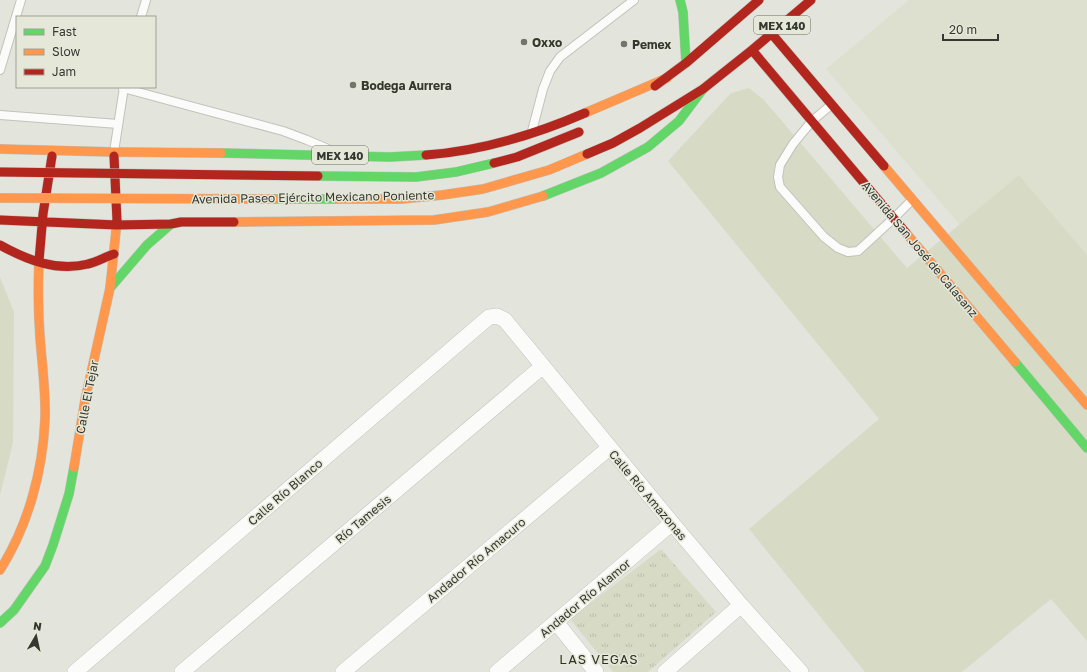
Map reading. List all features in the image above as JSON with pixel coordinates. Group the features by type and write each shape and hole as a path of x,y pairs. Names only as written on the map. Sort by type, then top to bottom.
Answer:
{"main road":[{"path":"681,0 686,63"},
{"name":"MEX 140","path":"615,110 667,78 759,0"},
{"name":"Avenida Paseo Ejército Mexicano Poniente","path":"0,198 401,198 442,195 483,189 549,170 613,143 640,128 703,89 811,0"},
{"path":"771,33 1087,405"},
{"name":"Avenida San José de Calasanz","path":"752,50 1087,448"},
{"name":"MEX 140","path":"0,149 390,157 437,154 486,147 531,134 564,122 667,78"},
{"name":"MEX 140","path":"0,220 117,225 171,224 181,222 434,220 488,212 547,195 594,176 648,147 679,121 703,89"},
{"name":"Avenida Paseo Ejército Mexicano Poniente","path":"0,172 416,177 456,172 516,157 583,130 589,126"},
{"path":"0,570 10,554 18,536 31,499 40,460 45,403 39,314 39,263 42,221 53,150"},
{"name":"Calle El Tejar","path":"0,623 14,610 45,566 69,494 85,400 110,288 117,225 114,152"},
{"path":"176,152 168,158 162,167 158,185 160,200 181,222"},
{"path":"110,288 147,245 171,224"},
{"path":"0,245 25,258 51,266 88,264 114,254"}],"street":[{"name":"Calle Río Amazonas","path":"497,316 505,320 740,605 801,672"},
{"name":"Calle Río Blanco","path":"76,672 489,317 497,316"},
{"name":"Río Tamesis","path":"182,672 543,366"},
{"name":"Andador Río Amacuro","path":"343,672 609,448"},
{"name":"Andador Río Alamor","path":"497,672 672,523"},
{"path":"665,672 740,605"},
{"path":"556,622 596,672"}],"lane":[{"path":"16,16 21,0"},
{"path":"141,16 146,0"},
{"path":"531,134 543,89 550,71 560,57 634,0"},
{"path":"0,70 16,17"},
{"path":"114,152 123,88"},
{"path":"127,88 283,131 342,156"},
{"path":"832,105 812,120 793,144 780,165 778,178 780,187 824,237 838,248 848,252 858,251 894,218 912,199"},
{"path":"0,114 118,124"}],"shaded area":[{"path":"909,0 1087,0 1087,255 1019,175 960,225 826,69"}],"green space":[{"path":"749,88 764,100 907,268 1019,175 1087,255 1087,641 1051,599 962,672 865,672 749,529 879,419 668,161 731,93"},
{"path":"0,277 14,312 13,443 0,495"},
{"path":"661,549 716,612 648,672 613,672 570,619"}],"traffic: fast":[{"path":"680,0 683,12 686,63"},
{"path":"543,196 601,173 648,147 679,121 703,89"},
{"path":"221,153 390,157 426,155"},
{"path":"318,176 416,177 456,172 494,163"},
{"path":"274,199 333,199"},
{"path":"110,288 147,245 171,224"},
{"path":"1015,362 1087,448"},
{"path":"0,623 14,610 45,566 69,494 74,467"}],"traffic: slow":[{"path":"585,113 667,78"},
{"path":"0,149 221,153"},
{"path":"333,199 401,199 483,189 549,170 587,154"},
{"path":"884,166 1087,405"},
{"path":"234,222 434,220 488,212 543,196"},
{"path":"0,198 274,199"},
{"path":"74,467 85,400 110,288 117,221"},
{"path":"906,233 1015,362"},
{"path":"0,570 19,535 26,517 37,478 44,439 45,399 39,318 39,261"}],"traffic: jam":[{"path":"655,86 686,63 759,0"},
{"path":"587,154 613,143 640,128 703,89 811,0"},
{"path":"771,33 884,166"},
{"path":"752,50 906,233"},
{"path":"426,155 467,150 507,141 585,113"},
{"path":"494,163 517,157 579,132"},
{"path":"39,261 43,214 52,156"},
{"path":"114,156 117,221"},
{"path":"0,172 318,176"},
{"path":"0,220 117,225 171,224 181,222 234,222"},
{"path":"0,245 32,260 65,267 88,264 114,254"}],"place":[{"name":"Oxxo","path":"524,42"},
{"name":"Pemex","path":"624,44"},
{"name":"Bodega Aurrera","path":"353,85"}],"district":[{"name":"LAS VEGAS","path":"599,659"}]}
